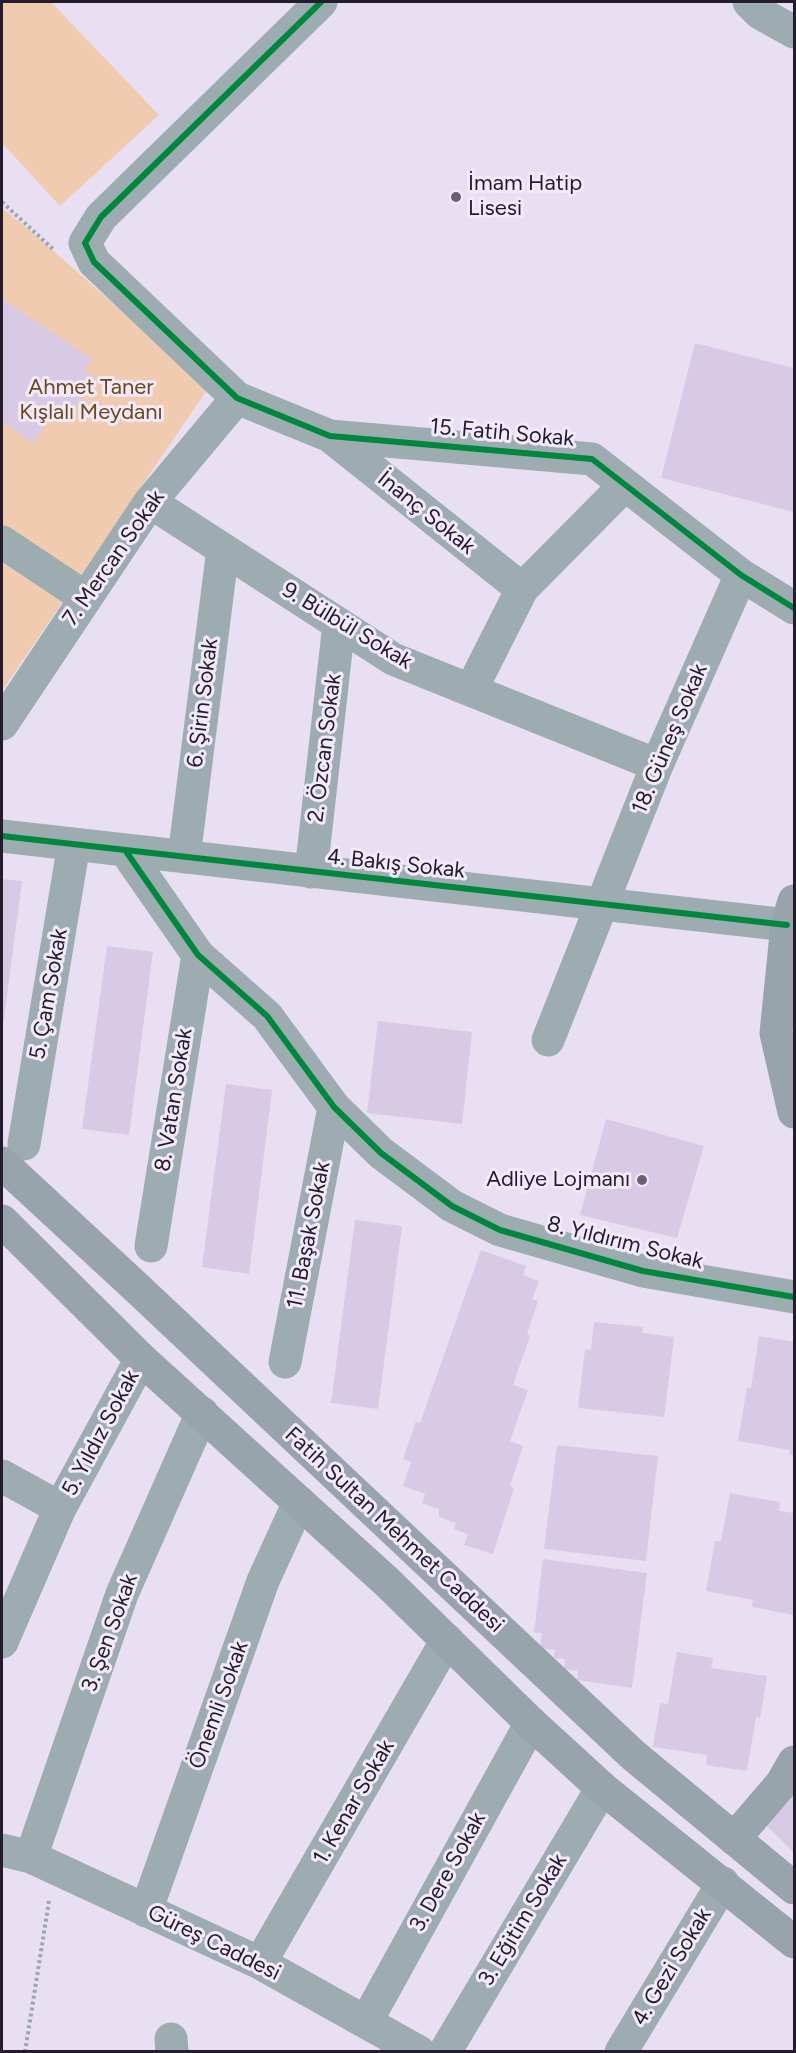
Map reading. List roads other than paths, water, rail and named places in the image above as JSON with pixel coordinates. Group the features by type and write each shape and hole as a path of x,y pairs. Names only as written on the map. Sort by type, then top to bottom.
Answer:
{"main road":[{"path":"791,913 776,1033 795,1112"},
{"name":"Fatih Sultan Mehmet Caddesi","path":"13,1154 138,1288 633,1755 795,1888"},
{"name":"Fatih Sultan Mehmet Caddesi","path":"2,1221 141,1359 299,1502 602,1788 795,1942"},
{"path":"734,1839 782,1783 795,1762"}],"street":[{"path":"237,399 94,262 85,243 101,217 321,2"},
{"path":"749,2 760,13 795,32"},
{"name":"15. Fatih Sokak","path":"237,399 330,436 592,459 741,575 795,608"},
{"name":"7. Mercan Sokak","path":"2,724 150,502 237,399"},
{"name":"İnanç Sokak","path":"330,436 522,589"},
{"path":"471,690 522,589 625,484"},
{"name":"9. Bülbül Sokak","path":"150,502 393,659 657,765"},
{"path":"2,542 86,598"},
{"name":"6. Şirin Sokak","path":"184,857 223,549"},
{"name":"18. Güneş Sokak","path":"548,1040 657,765 741,575"},
{"name":"2. Özcan Sokak","path":"310,872 339,624"},
{"name":"4. Bakış Sokak","path":"2,836 602,905 791,913"},
{"name":"5. Çam Sokak","path":"13,1154 74,844"},
{"name":"8. Yıldırım Sokak","path":"125,850 198,955 267,1016 334,1107 381,1153 452,1206 500,1230 643,1271 795,1297"},
{"name":"8. Vatan Sokak","path":"151,1246 198,955"},
{"name":"11. Başak Sokak","path":"285,1362 334,1107"},
{"name":"5. Yıldız Sokak","path":"2,1642 60,1508 141,1359"},
{"name":"3. Şen Sokak","path":"29,1858 122,1594 202,1413"},
{"name":"5. Yıldız Sokak","path":"2,1476 60,1508"},
{"name":"Önemli Sokak","path":"146,1911 263,1581 299,1502"},
{"name":"1. Kenar Sokak","path":"260,1963 447,1640"},
{"name":"3. Dere Sokak","path":"366,2022 531,1723"},
{"name":"3. Eğitim Sokak","path":"445,2052 602,1788"},
{"name":"Güreş Caddesi","path":"29,1858 260,1963 419,2052"},
{"name":"4. Gezi Sokak","path":"621,2052 723,1883"}],"place":[{"name":"İmam Hatip Lisesi","path":"456,197"},
{"name":"Adliye Lojmanı","path":"642,1180"}],"park label":[{"name":"Ahmet Taner Kışlalı Meydanı","path":"91,401"}]}
